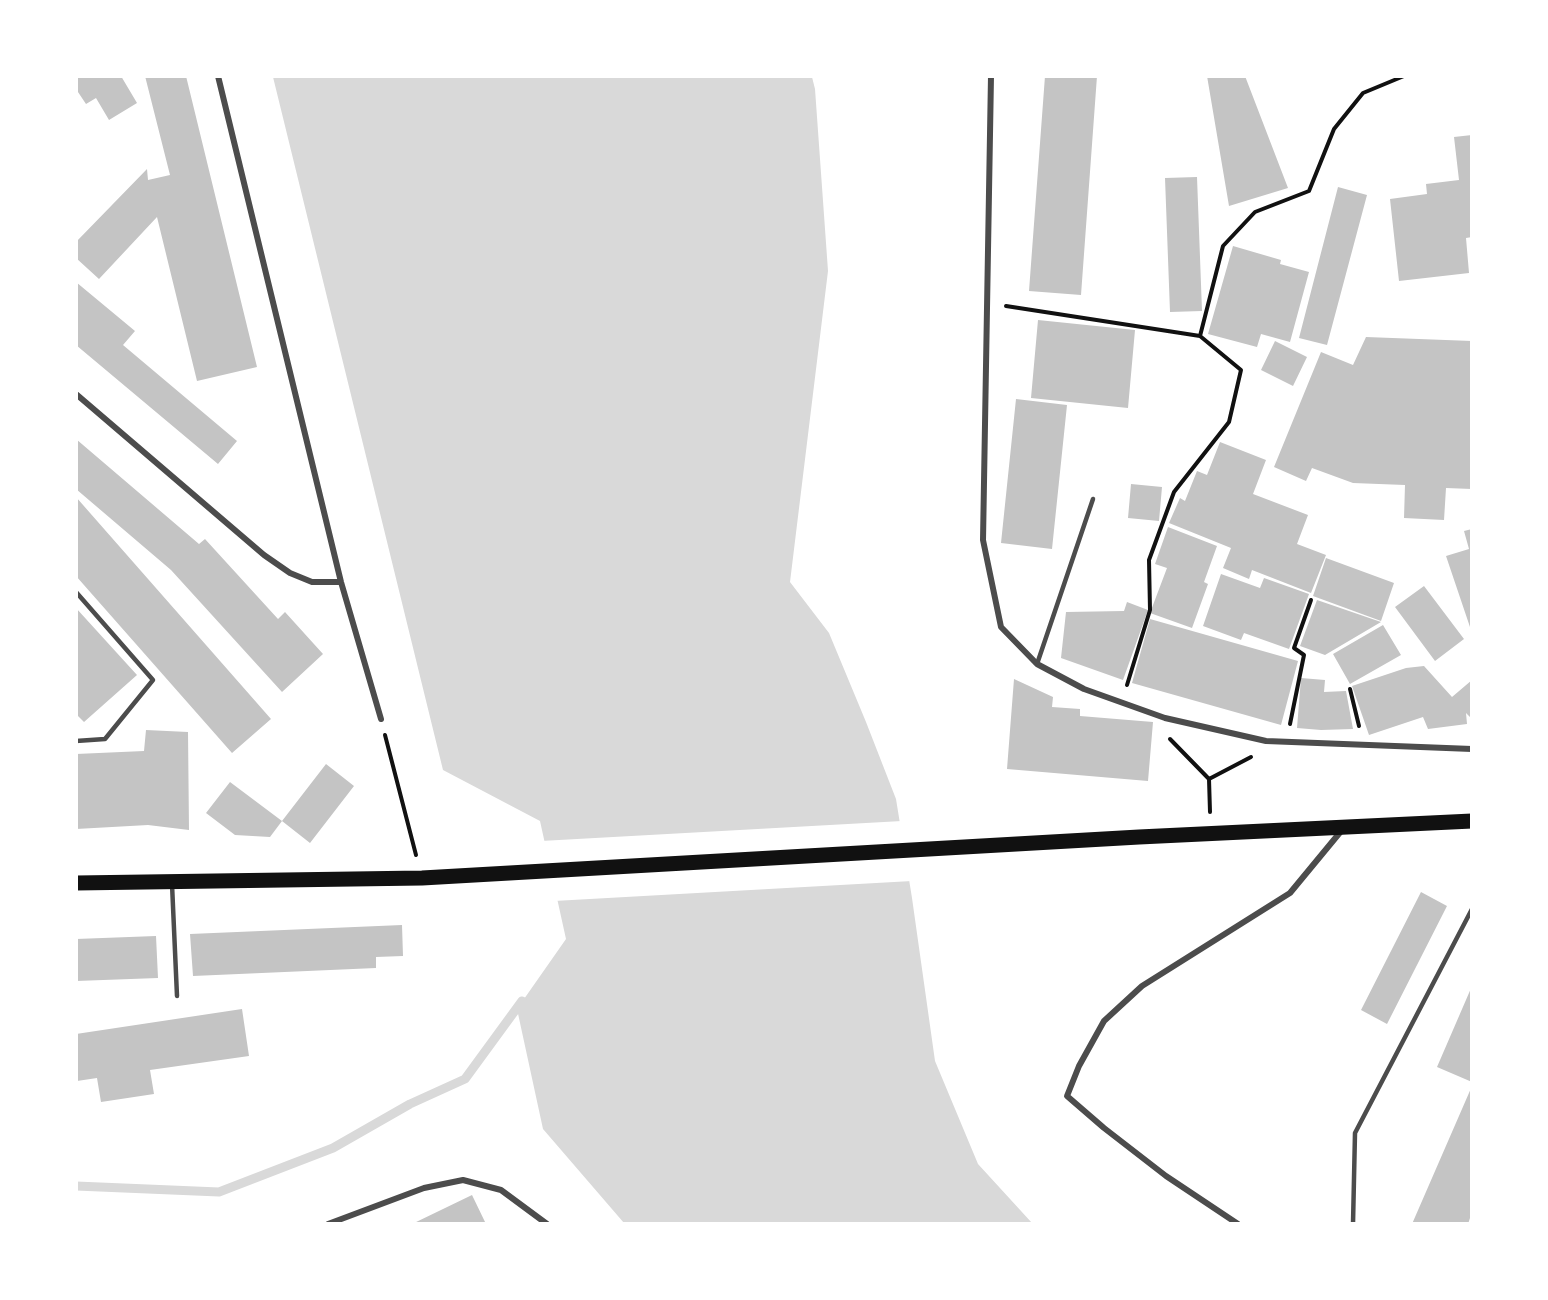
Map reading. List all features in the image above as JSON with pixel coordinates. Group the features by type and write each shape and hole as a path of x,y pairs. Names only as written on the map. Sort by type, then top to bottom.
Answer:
{"main road":[{"path":"76,883 422,878 1139,837 1472,821"}],"street":[{"path":"218,76 341,582 381,719"},
{"path":"991,76 984,540 1001,627 1037,664 1084,689 1165,718 1266,741 1472,749"},
{"path":"76,394 264,555 290,573 312,582 341,582"},
{"path":"1238,1224 1166,1176 1067,1096 1079,1066 1104,1021 1142,986 1290,893 1344,828"},
{"path":"328,1224 424,1188 463,1180 501,1190 548,1224"}],"lane":[{"path":"1037,664 1093,499"},
{"path":"76,592 153,680 105,739 76,741"},
{"path":"172,882 177,996"},
{"path":"1353,1224 1355,1133 1472,909"}],"path":[{"path":"1200,336 1223,246 1255,212 1309,191 1334,129 1363,93 1404,76"},
{"path":"987,303 1200,336 1241,370 1229,422 1174,492 1149,560 1150,610 1121,703"},
{"path":"1287,742 1304,655 1294,648 1311,600"},
{"path":"1350,689 1363,745"},
{"path":"1165,718 1162,732 1209,779 1211,834"},
{"path":"381,719 422,878"},
{"path":"1209,779 1263,752 1266,741"}],"shaded area":[{"path":"273,77 812,77 815,89 828,271 790,582 829,633 896,799 935,1061 978,1164 1032,1223 624,1223 543,1129 517,1009 566,939 540,821 443,770"}],"pier":[{"path":"902,821 912,881 554,901 541,841"}],"building":[{"path":"76,76 121,76 137,103 109,120 96,98 86,104 76,89"},
{"path":"145,76 186,76 257,367 197,381 157,217 99,279 76,258 76,242 147,169 148,180 170,175"},
{"path":"1045,76 1097,76 1081,295 1029,291"},
{"path":"1207,76 1245,76 1288,188 1229,206"},
{"path":"1472,135 1472,237 1466,238 1469,273 1399,281 1390,199 1427,194 1426,184 1459,180 1454,137"},
{"path":"1197,177 1202,311 1170,312 1165,178"},
{"path":"1338,187 1367,195 1327,345 1299,338"},
{"path":"1233,246 1281,260 1280,264 1309,272 1290,342 1261,334 1257,347 1208,334"},
{"path":"76,282 135,331 123,345 237,441 218,464 76,345"},
{"path":"1038,320 1135,330 1128,408 1031,398"},
{"path":"1366,337 1472,341 1472,489 1446,488 1444,520 1404,518 1405,485 1353,483 1312,468 1306,481 1274,467 1321,352 1353,365"},
{"path":"1275,341 1307,357 1293,386 1261,370"},
{"path":"1016,399 1067,405 1052,549 1001,543"},
{"path":"76,439 199,544 205,539 278,619 285,612 323,654 282,692 171,570 76,489"},
{"path":"1220,442 1266,460 1253,494 1308,515 1297,544 1326,555 1311,593 1252,570 1249,579 1223,568 1231,548 1169,523 1180,498 1185,501 1197,471 1207,475"},
{"path":"1131,484 1162,487 1159,521 1128,518"},
{"path":"76,497 271,719 232,753 76,576"},
{"path":"1168,527 1217,546 1204,582 1208,584 1192,628 1150,613 1167,568 1155,564"},
{"path":"1472,529 1471,630 1446,556 1469,549 1464,531"},
{"path":"1326,558 1394,583 1381,621 1313,596"},
{"path":"1221,574 1260,588 1264,578 1309,594 1289,649 1244,633 1241,640 1203,626"},
{"path":"1424,586 1464,639 1435,661 1395,607"},
{"path":"1317,600 1381,622 1325,655 1300,646"},
{"path":"1127,602 1148,610 1123,680 1061,658 1066,612 1124,611"},
{"path":"76,608 137,675 84,722 76,714"},
{"path":"1150,619 1298,661 1281,725 1132,683"},
{"path":"1383,625 1401,655 1350,684 1333,654"},
{"path":"1424,666 1452,697 1472,680 1472,719 1466,713 1467,724 1428,729 1423,717 1369,735 1352,686 1406,668"},
{"path":"1301,678 1325,680 1324,692 1346,691 1353,729 1297,728"},
{"path":"1014,679 1053,697 1052,707 1080,709 1080,716 1153,722 1148,781 1007,769"},
{"path":"146,730 188,732 189,830 148,825 76,829 76,754 144,751"},
{"path":"326,764 354,786 310,843 282,821"},
{"path":"230,782 282,821 270,837 235,835 206,813"},
{"path":"1421,892 1447,906 1387,1024 1361,1010"},
{"path":"402,925 403,956 376,957 376,968 193,976 190,934"},
{"path":"156,936 158,978 76,981 76,939"},
{"path":"1472,986 1472,1082 1437,1067"},
{"path":"242,1009 249,1056 150,1070 154,1094 101,1102 97,1078 77,1081 76,1034"},
{"path":"1472,1086 1472,1215 1468,1224 1412,1224"},
{"path":"472,1195 486,1224 412,1224"}],"waterway":[{"path":"76,1186 219,1192 333,1148 410,1104 465,1079 522,1001"}]}
